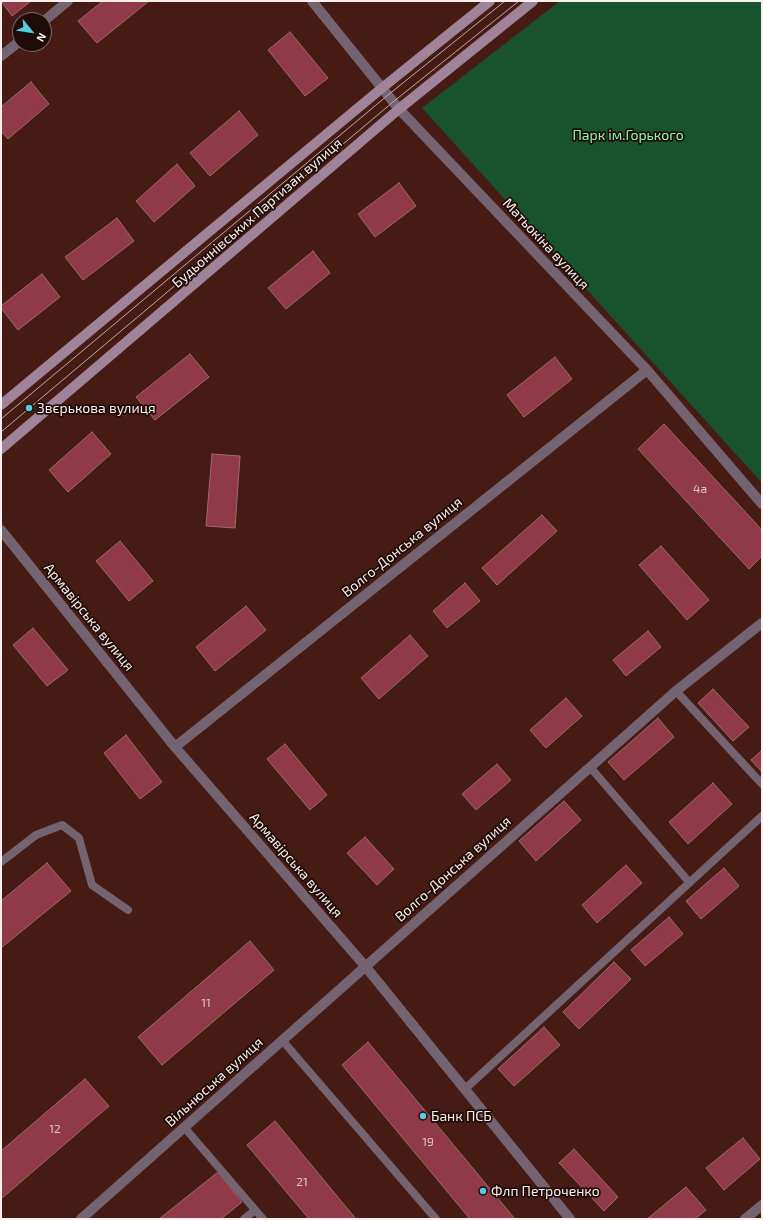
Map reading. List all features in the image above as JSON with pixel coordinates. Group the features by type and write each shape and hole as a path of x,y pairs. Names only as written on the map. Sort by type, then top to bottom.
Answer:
{"main road":[{"name":"Будьоннівських Партизан вулиця","path":"1,405 382,88 490,1"},
{"name":"Будьоннівських Партизан вулиця","path":"1,449 399,109 533,1"}],"street":[{"path":"52,14 68,1"},
{"name":"Матьокіна вулиця","path":"312,1 399,109 647,370 762,504"},
{"path":"1,56 12,47"},
{"name":"Волго-Донська вулиця","path":"175,746 647,370"},
{"name":"Армавірська вулиця","path":"1,530 175,746 365,966 570,1219"},
{"name":"Волго-Донська вулиця","path":"365,966 676,691 762,623"},
{"name":"Вільнюська вулиця","path":"81,1219 365,966"},
{"path":"745,1219 762,1205"}],"lane":[{"path":"676,691 762,784"},
{"path":"590,767 689,882"},
{"path":"465,1089 762,816"},
{"path":"1,862 36,835 62,825 79,838 92,885 128,910"},
{"path":"282,1040 436,1219"},
{"path":"184,1127 263,1219"},
{"path":"244,1219 255,1210"}],"green space":[{"name":"Парк iм.Горького","path":"560,1 762,1 762,483 422,108"}],"building":[{"path":"1,1 31,1 17,12 12,12 12,16"},
{"path":"103,1 149,1 97,43 78,21"},
{"path":"290,32 328,78 305,96 268,50"},
{"path":"31,82 49,104 8,139 1,131 1,107"},
{"path":"239,111 258,135 210,176 190,153"},
{"path":"177,164 195,186 154,222 136,201"},
{"path":"399,183 416,206 375,237 358,214"},
{"path":"117,218 134,241 83,280 65,257"},
{"path":"313,251 330,273 286,309 268,288"},
{"path":"42,274 60,297 18,330 1,306"},
{"path":"190,354 209,377 155,420 136,397"},
{"path":"555,357 572,379 524,417 507,395"},
{"path":"664,424 762,530 762,556 749,569 638,449"},
{"path":"92,432 111,454 68,492 49,470"},
{"path":"212,454 240,456 235,528 206,526"},
{"path":"542,515 557,531 497,585 482,568"},
{"path":"120,541 153,581 129,601 96,561"},
{"path":"661,546 709,600 687,620 639,565"},
{"path":"465,583 480,601 447,628 433,611"},
{"path":"246,606 266,630 215,671 196,647"},
{"path":"33,628 68,670 47,686 13,645"},
{"path":"648,631 661,647 626,676 613,660"},
{"path":"410,635 428,656 379,699 361,678"},
{"path":"713,689 749,727 733,741 698,703"},
{"path":"566,698 582,716 546,748 530,730"},
{"path":"658,718 674,737 624,780 608,762"},
{"path":"126,735 162,782 140,799 104,753"},
{"path":"285,744 327,795 310,810 267,759"},
{"path":"762,750 762,772 751,760"},
{"path":"497,764 511,780 476,810 462,794"},
{"path":"713,783 732,804 688,844 669,822"},
{"path":"564,801 581,820 536,861 519,841"},
{"path":"365,837 394,869 377,885 347,853"},
{"path":"47,863 71,891 1,948 1,901"},
{"path":"626,865 642,883 597,923 582,905"},
{"path":"724,868 739,886 701,919 686,901"},
{"path":"669,917 683,934 645,966 631,950"},
{"path":"250,941 274,970 162,1065 138,1037"},
{"path":"614,962 631,979 579,1029 563,1012"},
{"path":"544,1027 560,1045 514,1086 498,1069"},
{"path":"368,1042 515,1219 470,1219 342,1065"},
{"path":"85,1079 109,1106 1,1199 1,1151"},
{"path":"275,1121 356,1219 309,1219 247,1145"},
{"path":"743,1138 760,1159 724,1190 706,1168"},
{"path":"574,1149 618,1197 604,1211 559,1163"},
{"path":"218,1172 242,1202 221,1219 159,1219"},
{"path":"686,1187 706,1210 695,1219 647,1219"}],"tram line":[{"path":"1,419 388,95 505,1"},
{"path":"1,432 393,102 519,1"}],"place":[{"name":"Звєрькова вулиця","path":"29,408"},
{"name":"Банк ПСБ","path":"423,1116"},
{"name":"Флп Петроченко","path":"483,1191"}]}
